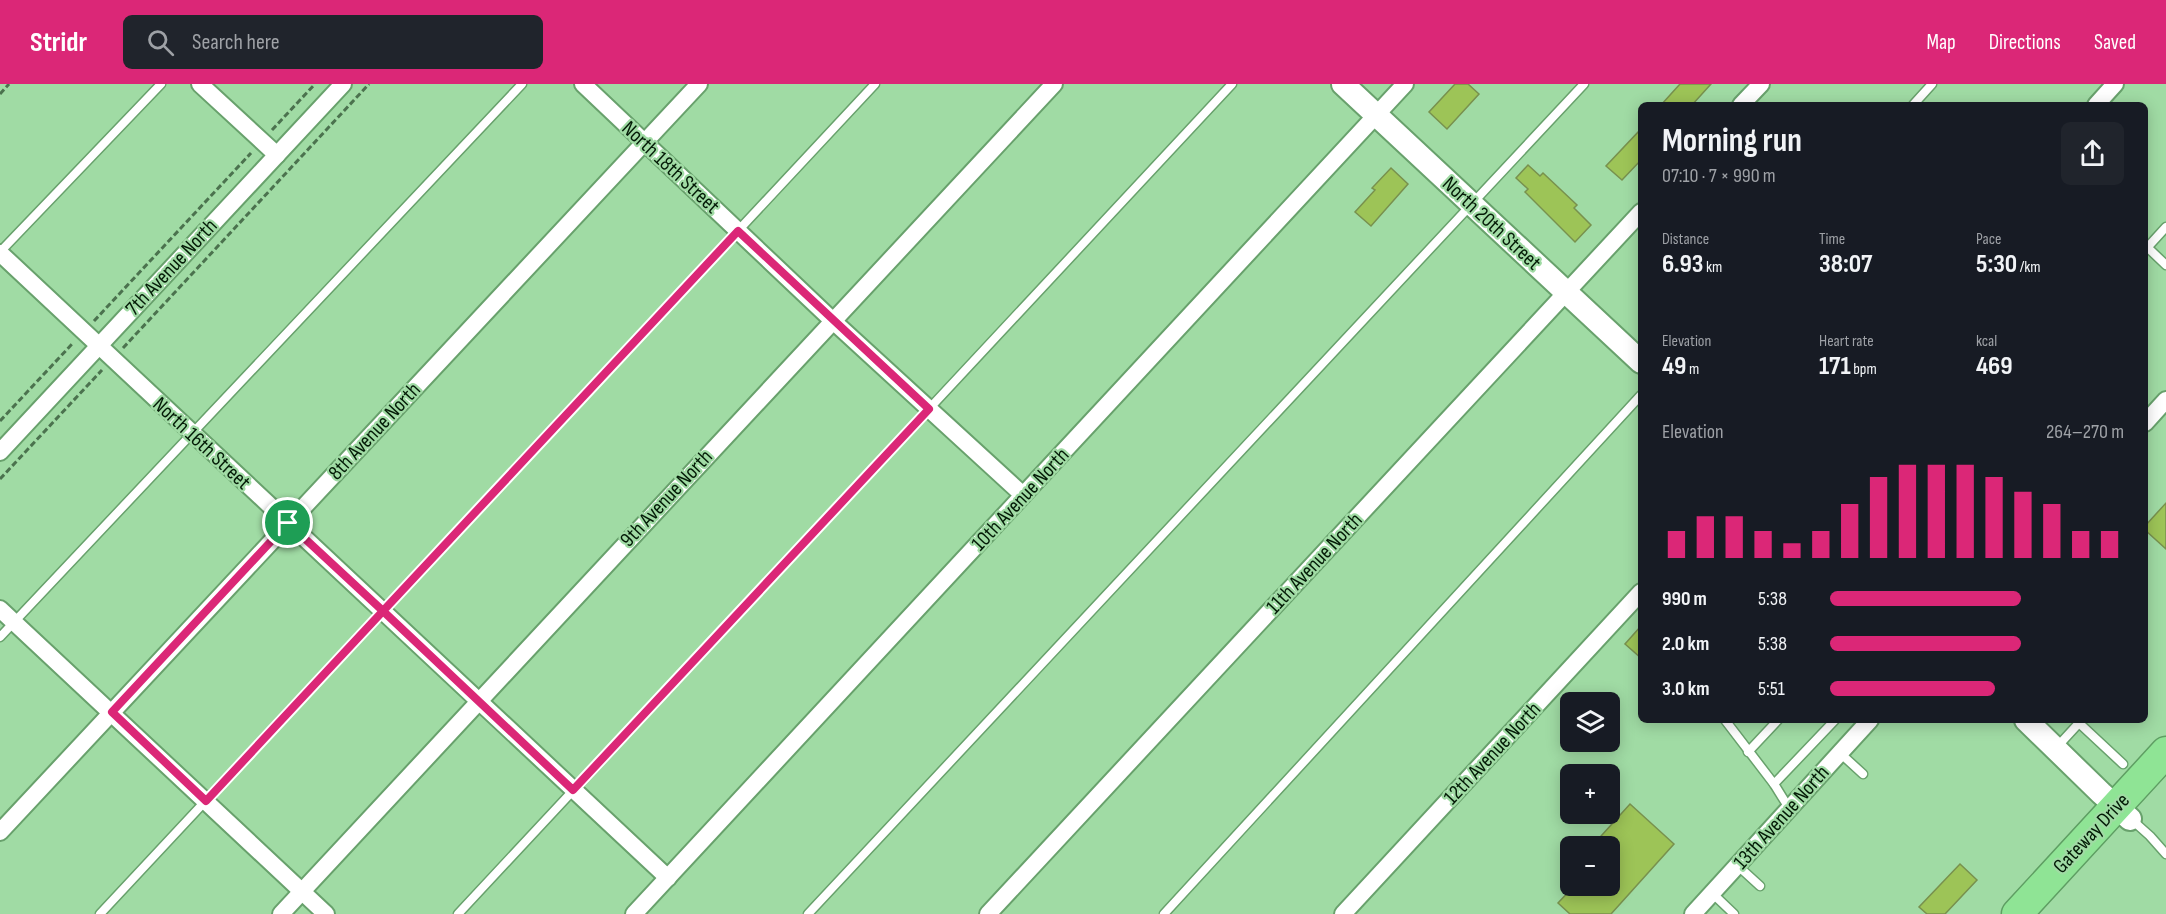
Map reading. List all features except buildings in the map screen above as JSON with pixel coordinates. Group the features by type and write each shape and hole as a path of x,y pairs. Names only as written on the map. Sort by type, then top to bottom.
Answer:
{"highway":[{"name":"Gateway Drive","path":"2043,914 2123,812 2166,752"},
{"name":"Gateway Drive","path":"2017,914 2123,812 2166,781"}],"street":[{"path":"200,84 276,154"},
{"name":"7th Avenue North","path":"0,452 343,84"},
{"name":"North 18th Street","path":"583,84 832,320 1023,495"},
{"name":"8th Avenue North","path":"0,832 699,84"},
{"name":"9th Avenue North","path":"281,914 1054,84"},
{"name":"North 20th Street","path":"1343,84 1638,359"},
{"name":"10th Avenue North","path":"634,914 1405,84"},
{"path":"1744,102 1761,84"},
{"path":"2099,102 2115,84"},
{"name":"11th Avenue North","path":"988,914 1638,215"},
{"name":"North 16th Street","path":"0,252 668,878"},
{"path":"2148,420 2166,400"},
{"name":"12th Avenue North","path":"1342,914 1638,595"},
{"path":"0,609 326,914"},
{"name":"13th Avenue North","path":"1693,914 1867,723"},
{"path":"2029,723 2123,812"}],"lane":[{"path":"0,252 161,84"},
{"path":"0,638 522,84"},
{"path":"100,914 875,84"},
{"path":"458,914 1232,84"},
{"path":"808,914 1584,84"},
{"path":"1916,102 1932,84"},
{"path":"2148,247 2166,227"},
{"path":"2148,251 2166,265"},
{"path":"1164,914 1638,398"},
{"path":"1727,723 1774,784 1789,808"},
{"path":"1748,752 1775,723"},
{"path":"1774,784 1831,723"},
{"path":"2056,748 2076,723"},
{"path":"2078,723 2123,764"},
{"path":"1840,753 1863,774"},
{"path":"2123,812 2166,854"},
{"path":"1737,865 1760,886"},
{"path":"1712,893 1734,914"}],"path":[{"path":"0,94 9,84"},
{"path":"0,421 315,84"},
{"path":"0,479 369,84"}],"route":[{"path":"288,523 112,712 206,801 383,611 573,790 929,409 738,231 383,611 288,523"}]}
